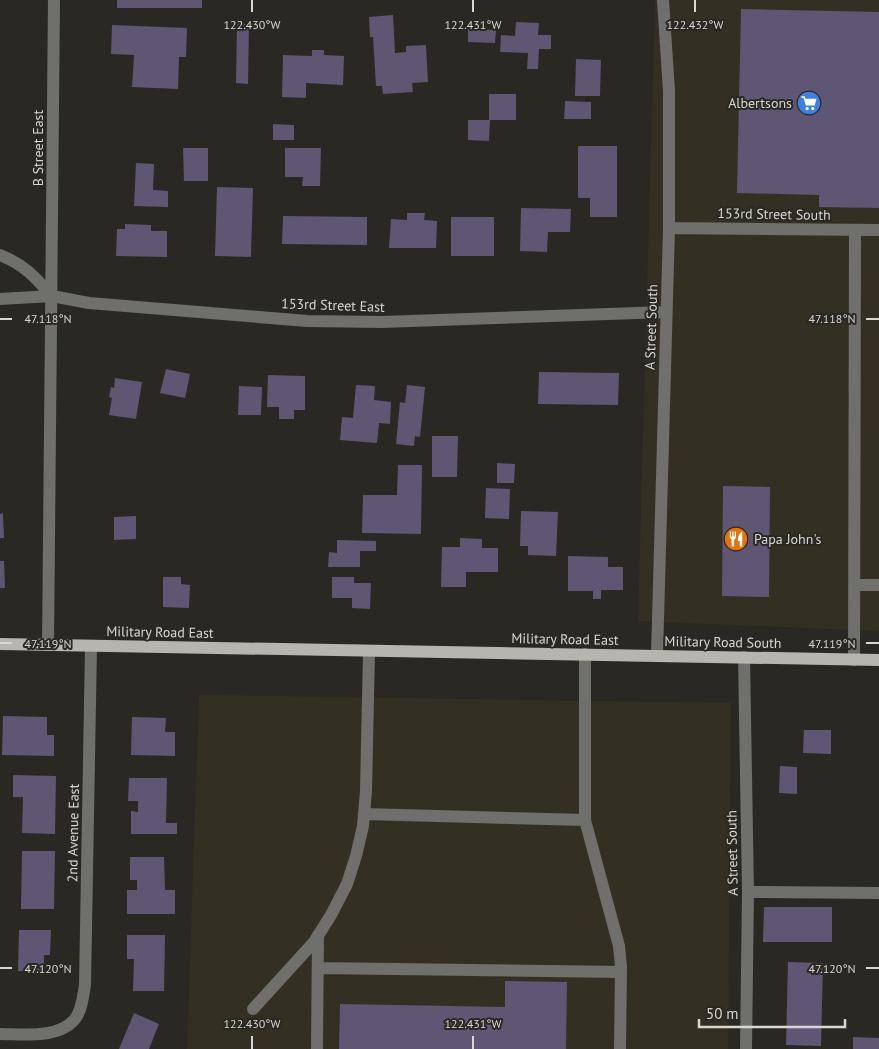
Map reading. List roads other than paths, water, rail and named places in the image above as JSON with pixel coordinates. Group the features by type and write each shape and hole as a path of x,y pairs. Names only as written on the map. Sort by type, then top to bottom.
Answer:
{"main road":[{"name":"Military Road East","path":"0,644 657,656"},
{"name":"Military Road South","path":"657,656 879,660"}],"street":[{"name":"B Street East","path":"52,296 54,0"},
{"name":"A Street South","path":"657,656 669,228 669,91 663,0"},
{"name":"153rd Street South","path":"669,228 879,230"},
{"path":"854,660 855,230"},
{"path":"0,256 16,261 34,275 52,296 48,645"},
{"name":"153rd Street East","path":"0,299 52,296 88,303 297,320 382,322 666,312"},
{"path":"854,585 879,585"},
{"name":"2nd Avenue East","path":"0,1034 44,1033 60,1030 75,1019 80,1010 85,985 91,646"},
{"path":"253,1009 318,936 347,884 363,826 366,791 369,651"},
{"path":"585,654 585,820 619,946 621,972 620,1049"},
{"name":"A Street South","path":"744,657 748,892 746,1049"},
{"path":"364,814 585,820"},
{"path":"748,892 879,892"},
{"path":"317,1049 318,936"},
{"path":"318,968 621,972"}],"place":[{"name":"Albertsons","path":"809,103"},
{"name":"Papa John's","path":"736,539"}]}
